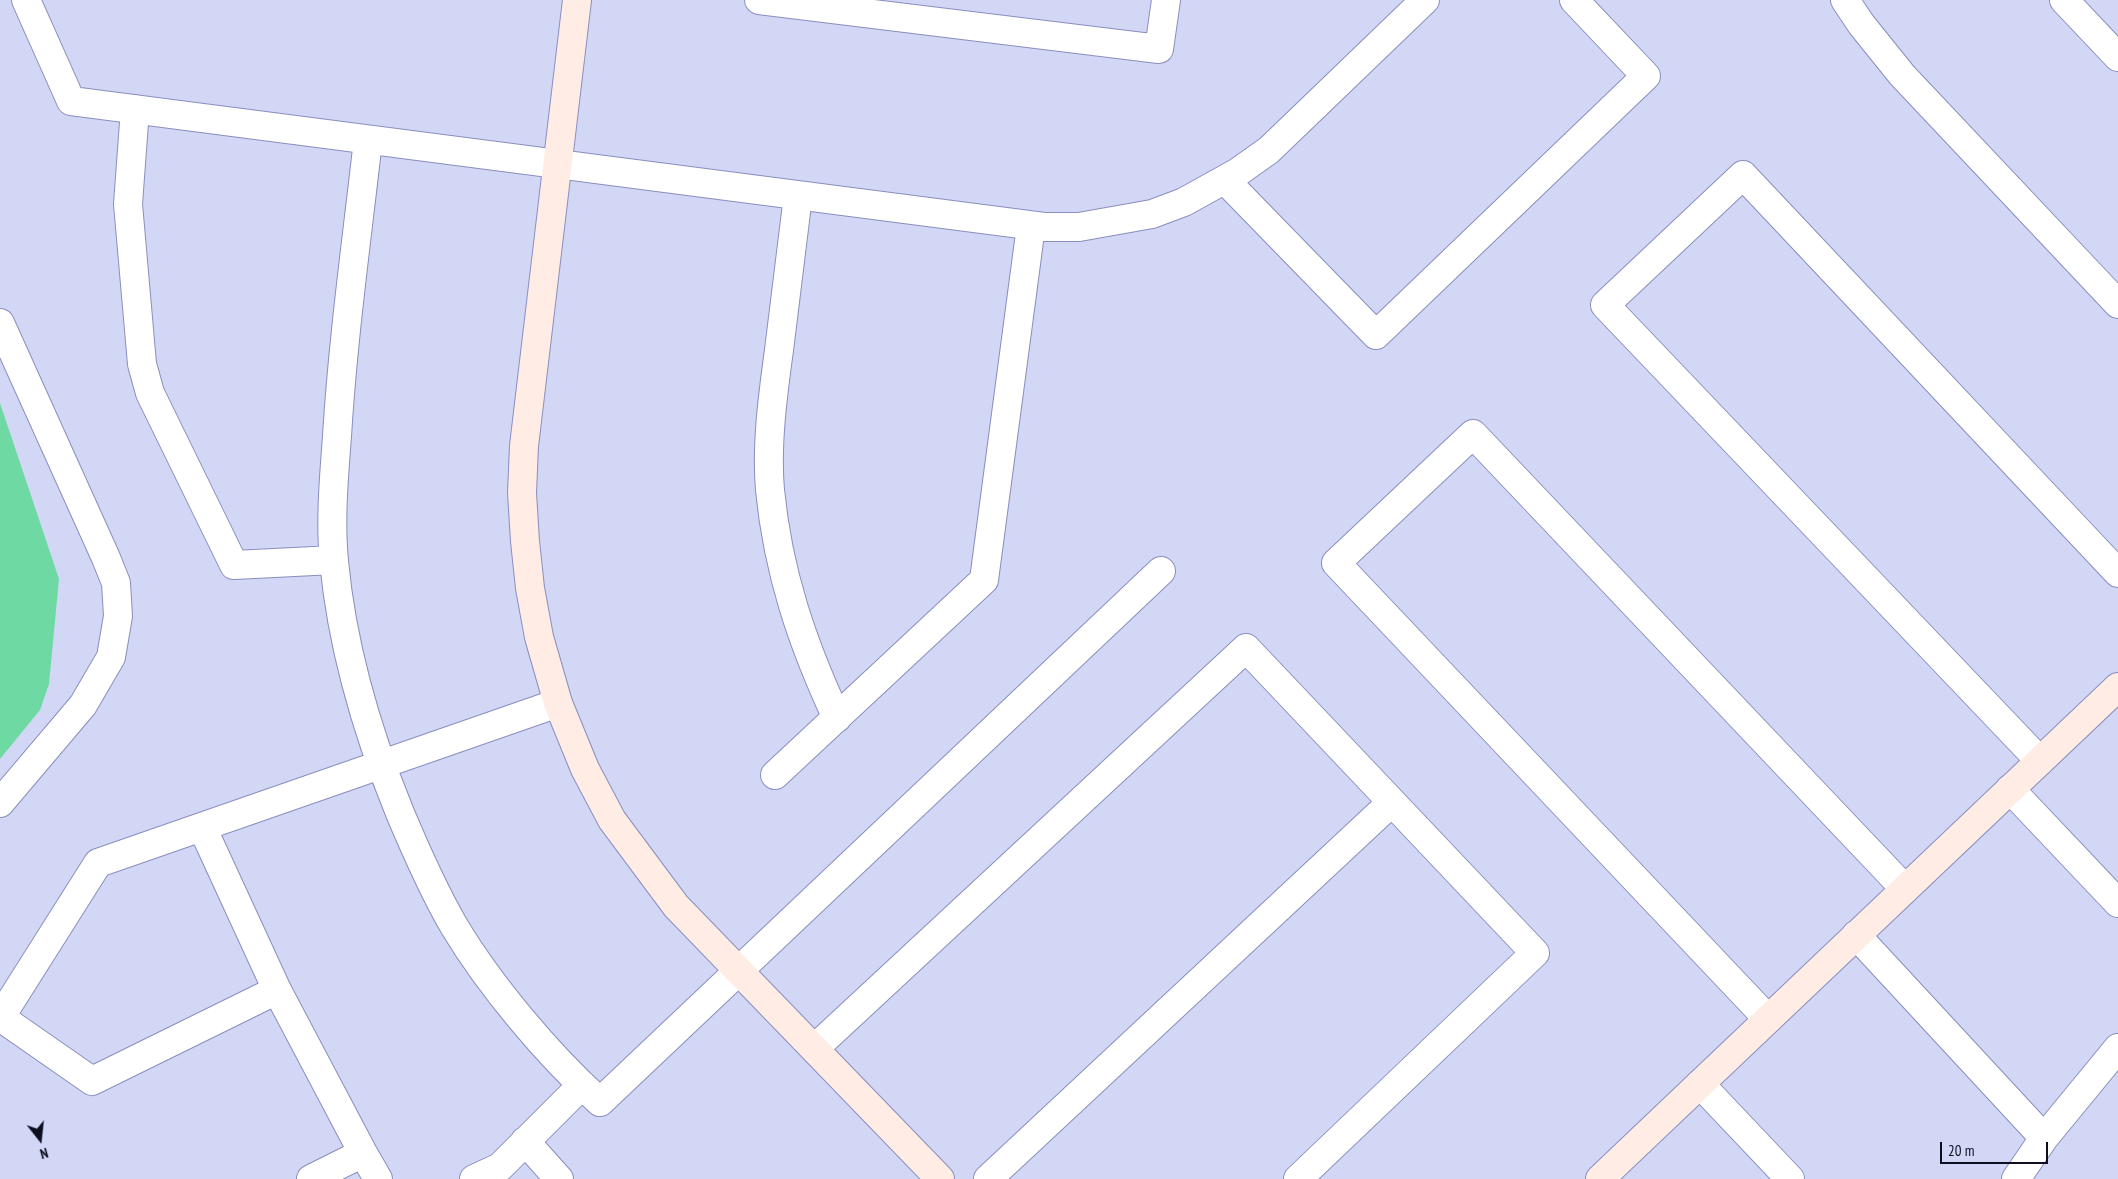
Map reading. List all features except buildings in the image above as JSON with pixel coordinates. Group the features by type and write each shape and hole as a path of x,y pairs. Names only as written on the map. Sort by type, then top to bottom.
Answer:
{"street":[{"path":"26,0 71,101 1031,226 1078,227 1152,214 1184,202 1225,180 1269,150 1425,0"},
{"path":"577,0 559,165 524,446 522,493 530,588 539,637 558,703 585,769 612,820 676,906 940,1179"},
{"path":"760,0 790,2 1159,49 1166,0"},
{"path":"1225,180 1376,335 1646,76 1574,0"},
{"path":"1845,0 1861,24 1902,75 2118,304"},
{"path":"2064,0 2118,57"},
{"path":"136,109 128,204 142,364 150,393 234,565 334,560"},
{"path":"368,140 339,396 333,497 334,560 345,635 359,695 380,764 417,854 454,925 486,974 533,1031 582,1086 600,1102 1161,571"},
{"path":"2040,761 1605,305 1743,175 2118,572"},
{"path":"798,196 774,389 770,488 779,556 795,616 813,667 837,718"},
{"path":"775,775 984,580 1031,226"},
{"path":"0,323 106,558 116,583 118,616 111,657 83,705 0,803"},
{"path":"1768,1019 1336,563 1473,434 1905,889"},
{"path":"815,1048 1246,648 1535,953 1298,1179"},
{"path":"1600,1179 2118,687"},
{"path":"277,990 92,1081 0,1018 98,863 558,703"},
{"path":"2010,790 2118,903"},
{"path":"988,1179 1392,802"},
{"path":"202,827 277,990 362,1153 378,1179"},
{"path":"1856,935 2044,1138"},
{"path":"2016,1179 2044,1138 2118,1048"},
{"path":"1700,1084 1790,1179"},
{"path":"474,1179 500,1167 582,1086"},
{"path":"525,1141 560,1179"},
{"path":"311,1179 362,1153"}],"green space":[{"path":"0,403 59,579 49,684 40,710 0,759"}]}
